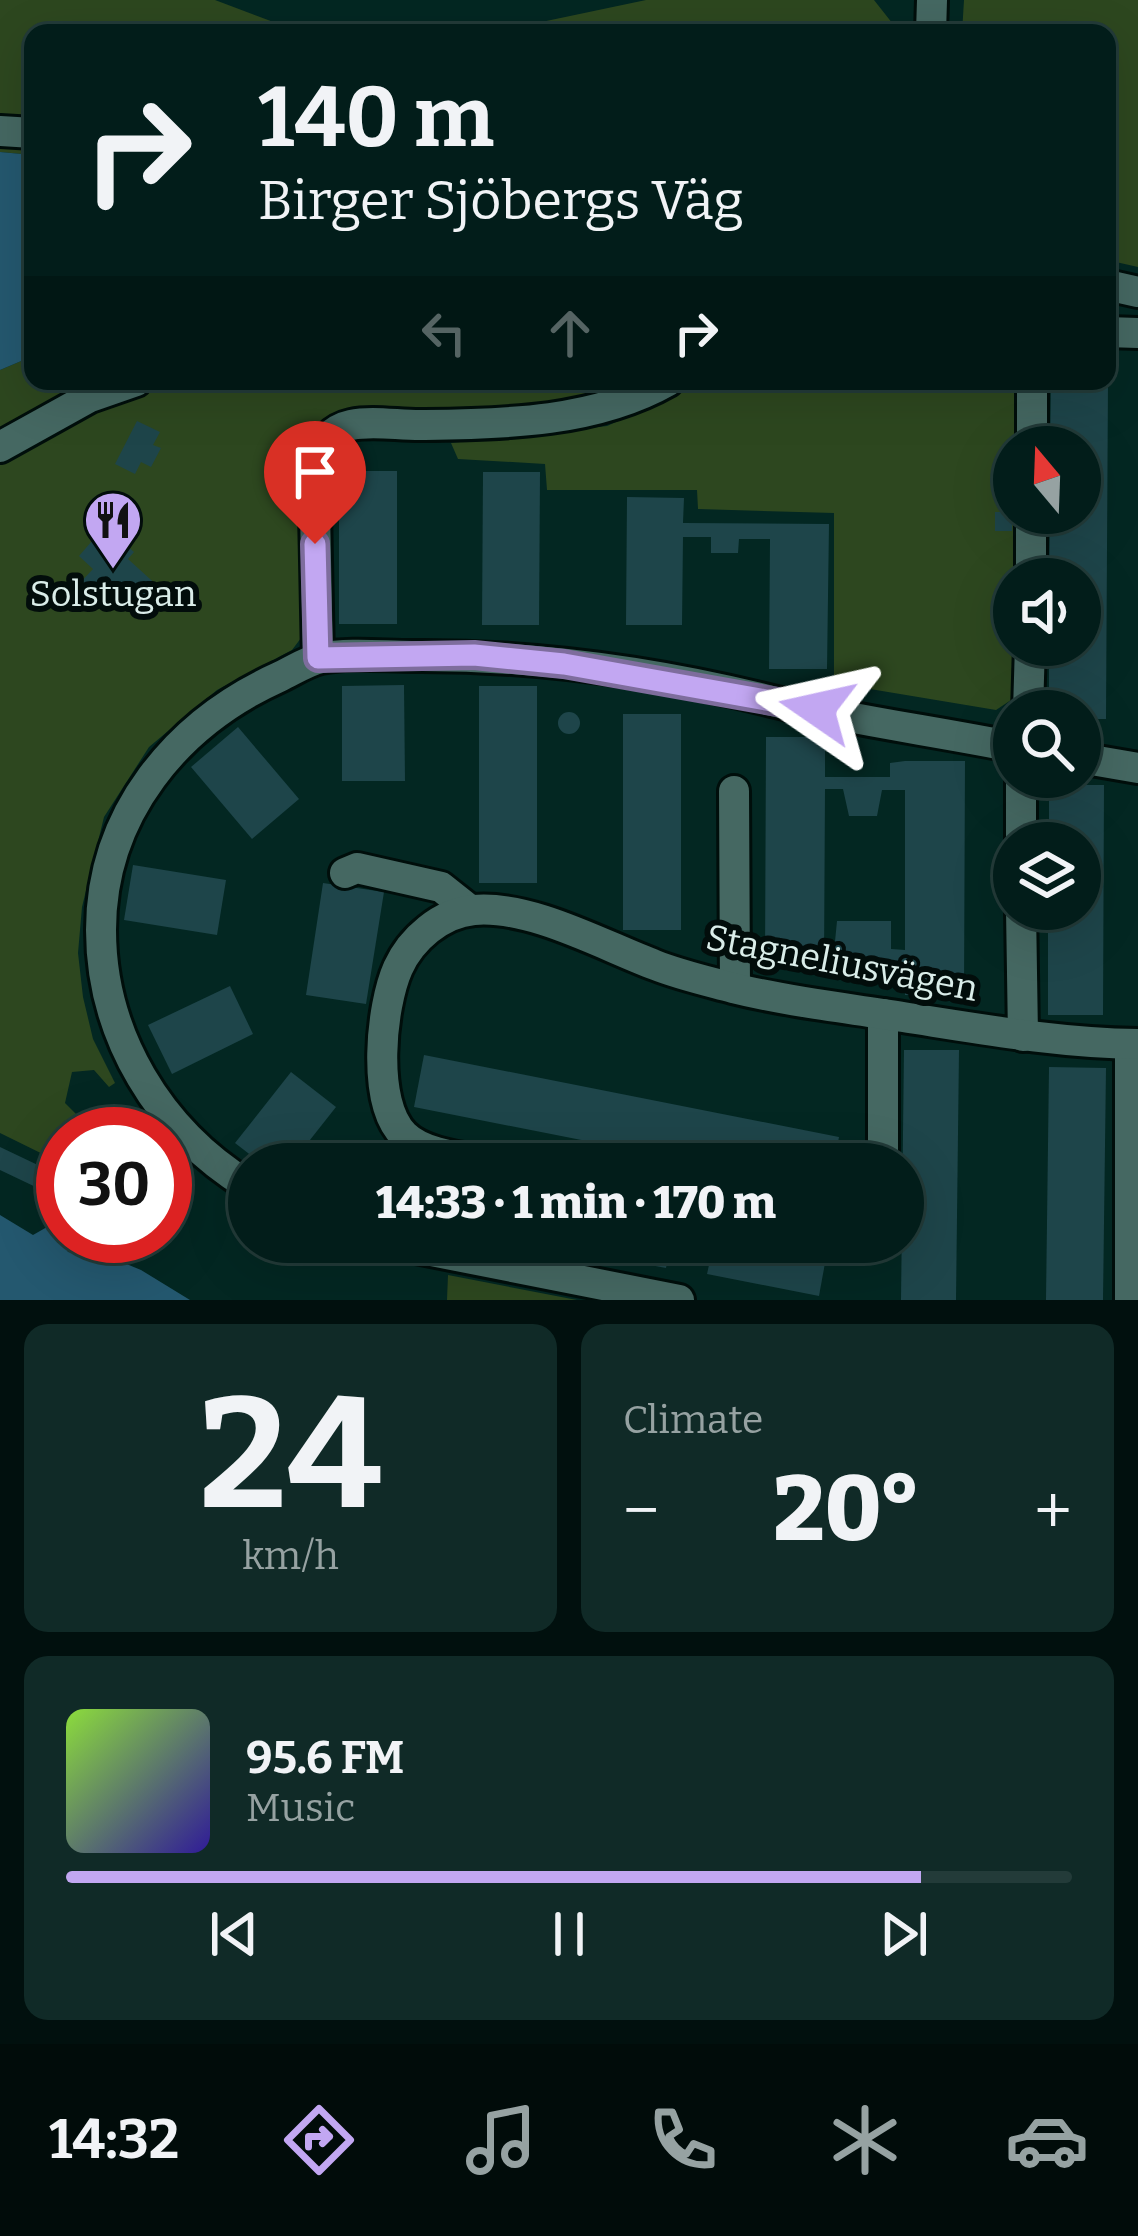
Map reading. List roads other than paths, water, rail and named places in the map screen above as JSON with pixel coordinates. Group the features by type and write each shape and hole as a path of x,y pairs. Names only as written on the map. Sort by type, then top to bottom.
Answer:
{"street":[{"path":"0,447 110,390"},
{"path":"318,658 314,462 328,437 350,425 551,418 602,407 645,390"},
{"path":"1032,390 1032,426"},
{"path":"228,1170 189,1139 154,1098 129,1055 105,990 101,919 121,831 137,796 160,763 204,722 255,688 318,658 474,655 564,664 993,743"},
{"path":"1101,762 1138,768"},
{"path":"734,791 735,988"},
{"path":"344,873 357,868 441,887 470,910"},
{"path":"418,1143 403,1134 383,1091 382,1066 397,970 419,936 443,919 470,910"},
{"name":"Stagneliusvägen","path":"470,910 499,910 570,930 658,967 735,988 1023,1036 1134,1044"},
{"path":"1022,930 1023,1036"},
{"path":"883,1014 883,1143"},
{"path":"1130,1300 1134,1044"},
{"path":"492,1263 679,1300"}],"water":[{"path":"0,152 24,154 24,360 0,370"},
{"path":"0,1215 36,1233 36,1263 124,1263 190,1300 0,1300"}],"place":[{"name":"Solstugan","path":"113,571"}]}
